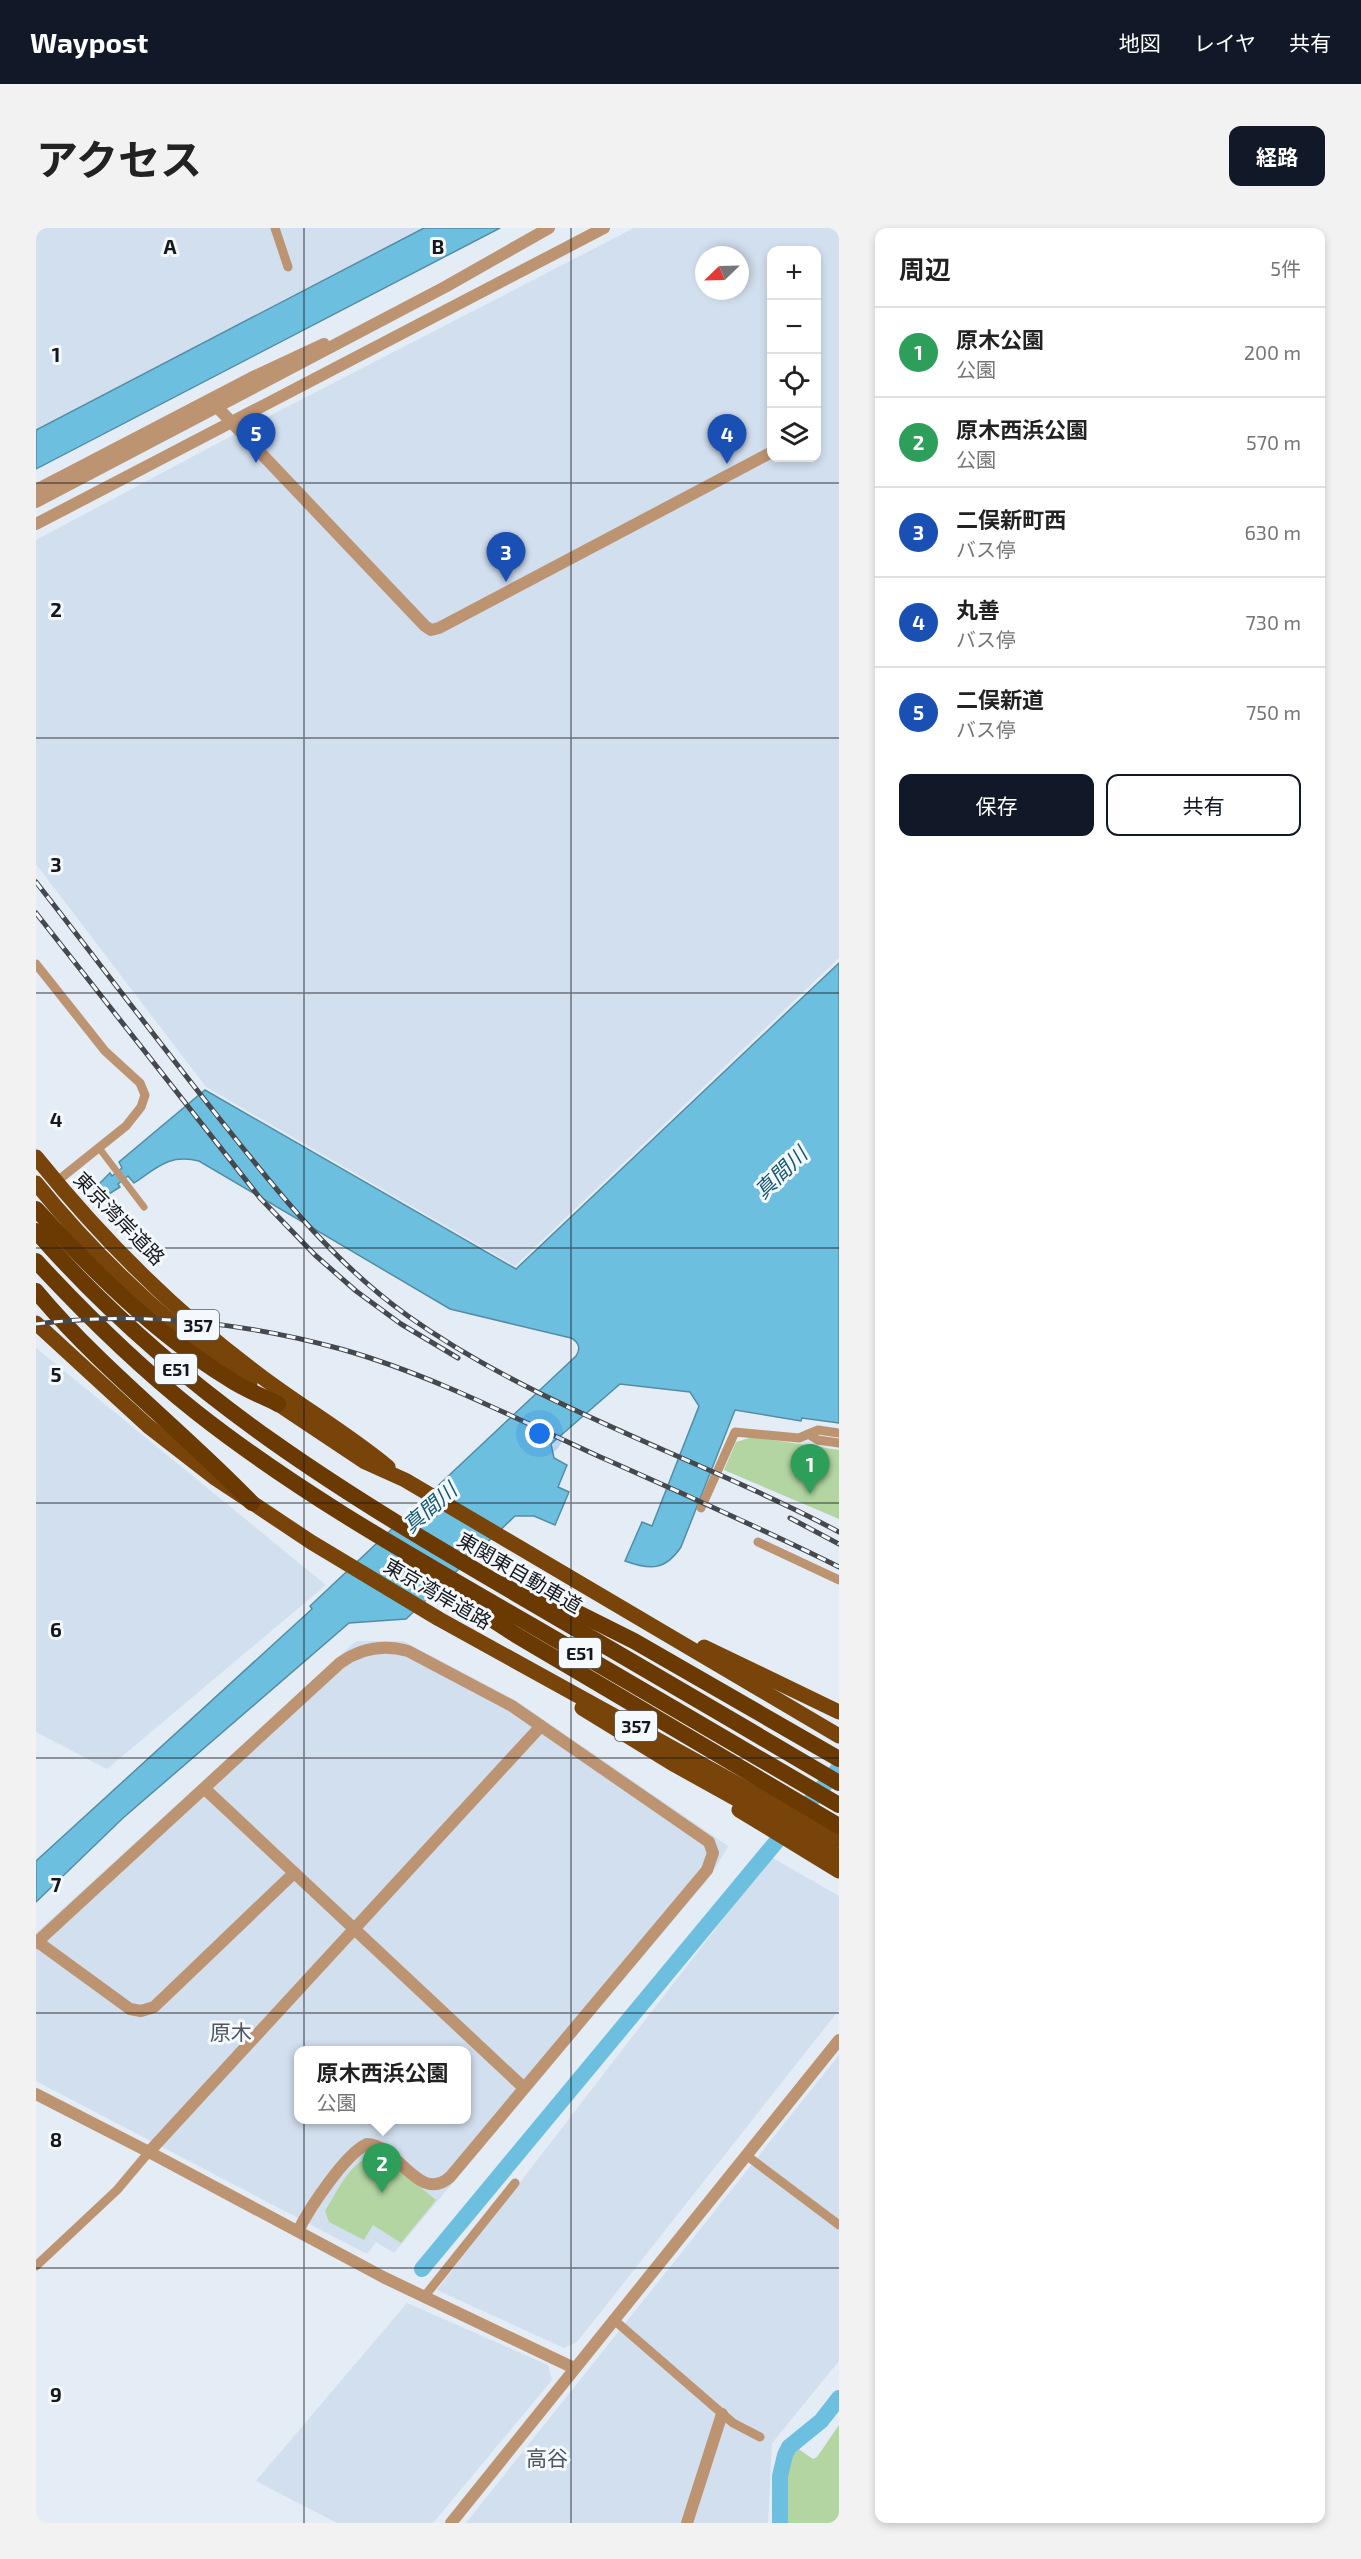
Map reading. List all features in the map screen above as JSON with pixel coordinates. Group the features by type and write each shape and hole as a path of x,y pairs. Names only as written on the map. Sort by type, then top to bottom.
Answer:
{"highway":[{"name":"東京湾岸道路","path":"36,1157 123,1255 198,1325 356,1450"},
{"name":"東京湾岸道路","path":"36,1183 88,1243 154,1307 211,1355 278,1404 839,1736"},
{"path":"36,1209 93,1269 157,1327 230,1380 278,1404"},
{"name":"東関東自動車道","path":"36,1231 103,1303 184,1376 244,1423 410,1531 839,1783"},
{"name":"東関東自動車道","path":"36,1261 105,1332 171,1391 225,1433 321,1499 441,1572 839,1805"},
{"path":"36,1291 79,1339 207,1456 252,1503"},
{"name":"東京湾岸道路","path":"36,1314 49,1334"},
{"name":"東京湾岸道路","path":"36,1323 148,1426 276,1519 439,1619 830,1842"},
{"path":"321,1499 391,1554 830,1842 839,1856"},
{"path":"410,1531 634,1641 839,1759"},
{"path":"631,1614 735,1661 835,1711"},
{"path":"439,1619 675,1765 758,1823 830,1842"},
{"path":"830,1842 839,1871"}],"street":[{"path":"275,228 288,267"},
{"path":"36,502 489,264 549,228"},
{"path":"36,524 604,228"},
{"path":"36,490 313,347 359,333"},
{"path":"217,407 424,626 431,630 440,628 767,454"},
{"path":"133,451 143,470"},
{"path":"36,964 105,1051 144,1088 144,1101 137,1113 99,1148 56,1182"},
{"path":"99,1148 144,1207"},
{"path":"701,1508 735,1432 799,1438 818,1430 839,1432"},
{"path":"808,1434 818,1440 839,1443"},
{"path":"758,1542 839,1580"},
{"path":"294,1873 154,2007 146,2011 130,2009 37,1942 340,1664 356,1654 373,1648 399,1648 417,1655 512,1706 705,1838 713,1853 707,1870 450,2177 433,2185 420,2180 379,2146 367,2144 360,2147 312,2205 298,2231"},
{"path":"36,2266 117,2190 149,2152 541,1726"},
{"path":"205,1789 524,2088"},
{"path":"451,2523 839,2040"},
{"path":"36,2094 424,2296 574,2368"},
{"path":"746,2155 839,2225"},
{"path":"424,2296 515,2183"},
{"path":"613,2319 733,2423 760,2437"},
{"path":"687,2523 722,2414"}],"shaded area":[{"path":"36,228 424,228 36,430"},
{"path":"634,228 839,228 839,958 515,1266 206,1087 36,864 36,540 254,424"},
{"path":"36,1348 326,1585 107,1769 36,1732"},
{"path":"356,1641 403,1641 515,1700 728,1846 712,1874 394,2253 376,2242 367,2254 36,2081 36,1933"},
{"path":"771,1857 839,1896 839,2010 577,2342 564,2348 437,2290"},
{"path":"839,2055 839,2361 772,2443 768,2523 466,2523"},
{"path":"407,2303 548,2365 552,2380 433,2523 337,2523 256,2481"}],"green space":[{"path":"753,1437 839,1450 839,1519 724,1470 736,1442"},
{"path":"376,2156 387,2160 436,2200 401,2243 373,2225 364,2240 329,2222 325,2211 352,2169 367,2158"},
{"path":"839,2425 839,2523 787,2523 786,2471 792,2453 797,2448 813,2459 817,2457"}],"water":[{"path":"424,228 500,228 36,469 36,430"},
{"name":"真間川","path":"839,963 839,1423 802,1418 801,1421 735,1410 681,1547 669,1561 663,1564 642,1566 625,1561 642,1522 652,1526 699,1406 690,1392 620,1384 551,1444 554,1458 567,1465 558,1487 569,1492 555,1525 534,1516 515,1516 406,1619 349,1623 123,1818 36,1902 36,1861 312,1609 310,1606 576,1356 579,1348 571,1338 450,1309 199,1161 180,1159 164,1163 134,1183 128,1176 118,1184 120,1187 109,1194 99,1196 94,1189 110,1173 112,1176 122,1168 119,1162 205,1090 516,1269"}],"waterway":[{"path":"810,1802 839,1768"},
{"path":"422,2269 791,1824"},
{"path":"780,2523 780,2476 785,2455 789,2447 821,2421 839,2398"}],"railway":[{"path":"36,882 281,1195 328,1247 380,1294 408,1316 458,1349 511,1378 839,1532"},
{"path":"36,913 260,1198 315,1255 356,1291 401,1324 458,1358"},
{"path":"36,1324 113,1319 190,1321 266,1332 341,1349 374,1359 470,1397 748,1523 839,1567"},
{"path":"790,1518 839,1544"}],"place":[{"name":"二俣新道","path":"256,463"},
{"name":"丸善","path":"727,464"},
{"name":"二俣新町西","path":"506,582"},
{"name":"原木公園","path":"810,1494"},
{"name":"原木西浜公園","path":"382,2193"}],"district":[{"name":"原木","path":"231,2031"},
{"name":"高谷","path":"547,2457"}]}
